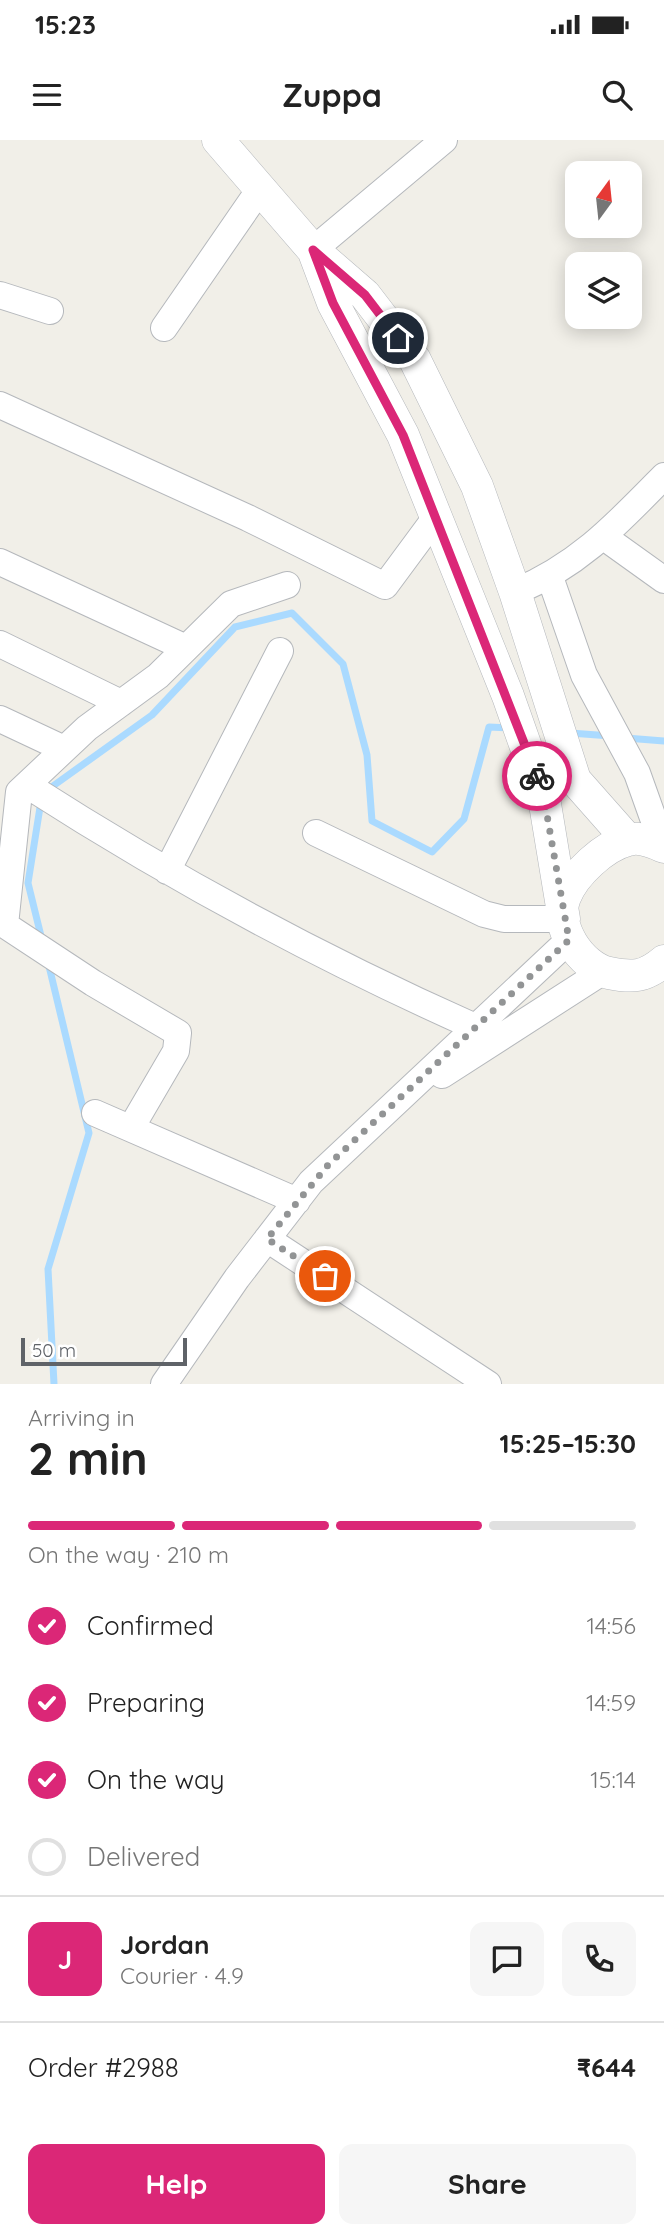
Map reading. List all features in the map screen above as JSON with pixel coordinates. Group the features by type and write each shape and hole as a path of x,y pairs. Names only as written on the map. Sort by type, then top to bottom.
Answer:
{"street":[{"path":"218,140 313,250 365,295 415,360 477,486 515,592 575,780 628,839"},
{"path":"313,250 444,140"},
{"path":"164,328 260,189"},
{"path":"313,250 333,303 403,435 508,696 544,798 566,930 585,959 602,972 630,977 659,972"},
{"path":"0,295 50,311"},
{"path":"0,405 248,518 385,586 436,517"},
{"path":"515,592 550,577 604,537 664,476"},
{"path":"604,537 664,580"},
{"path":"0,562 186,648"},
{"path":"550,577 584,675 637,773 664,847"},
{"path":"131,1128 176,1051 178,1033 5,925 5,872 15,796 64,749 158,676 230,604 287,585"},
{"path":"0,644 121,703"},
{"path":"167,871 280,651"},
{"path":"0,719 64,749"},
{"path":"15,796 167,871 378,984 475,1027"},
{"path":"316,834 484,914 566,930"},
{"path":"164,1384 311,1182 475,1027 566,930 564,899 573,884 603,852 628,839 643,839 664,847"},
{"path":"379,1115 602,972"},
{"path":"95,1112 297,1201"},
{"path":"267,1239 363,1300 475,1381"}],"waterway":[{"path":"46,791 152,715 235,627 292,613 343,664 367,755 372,821 432,852 464,819 489,727 510,728"},
{"path":"570,733 611,736"},
{"path":"626,738 664,741"},
{"path":"41,801 28,883 42,940"},
{"path":"48,962 89,1133 48,1269 54,1384"}],"way so far":[{"path":"325,1276 267,1239 311,1182 328,1165 569,940 544,798 537,776"}],"route":[{"path":"398,338 365,295 313,250 333,303 403,435 508,696 537,776"}]}
